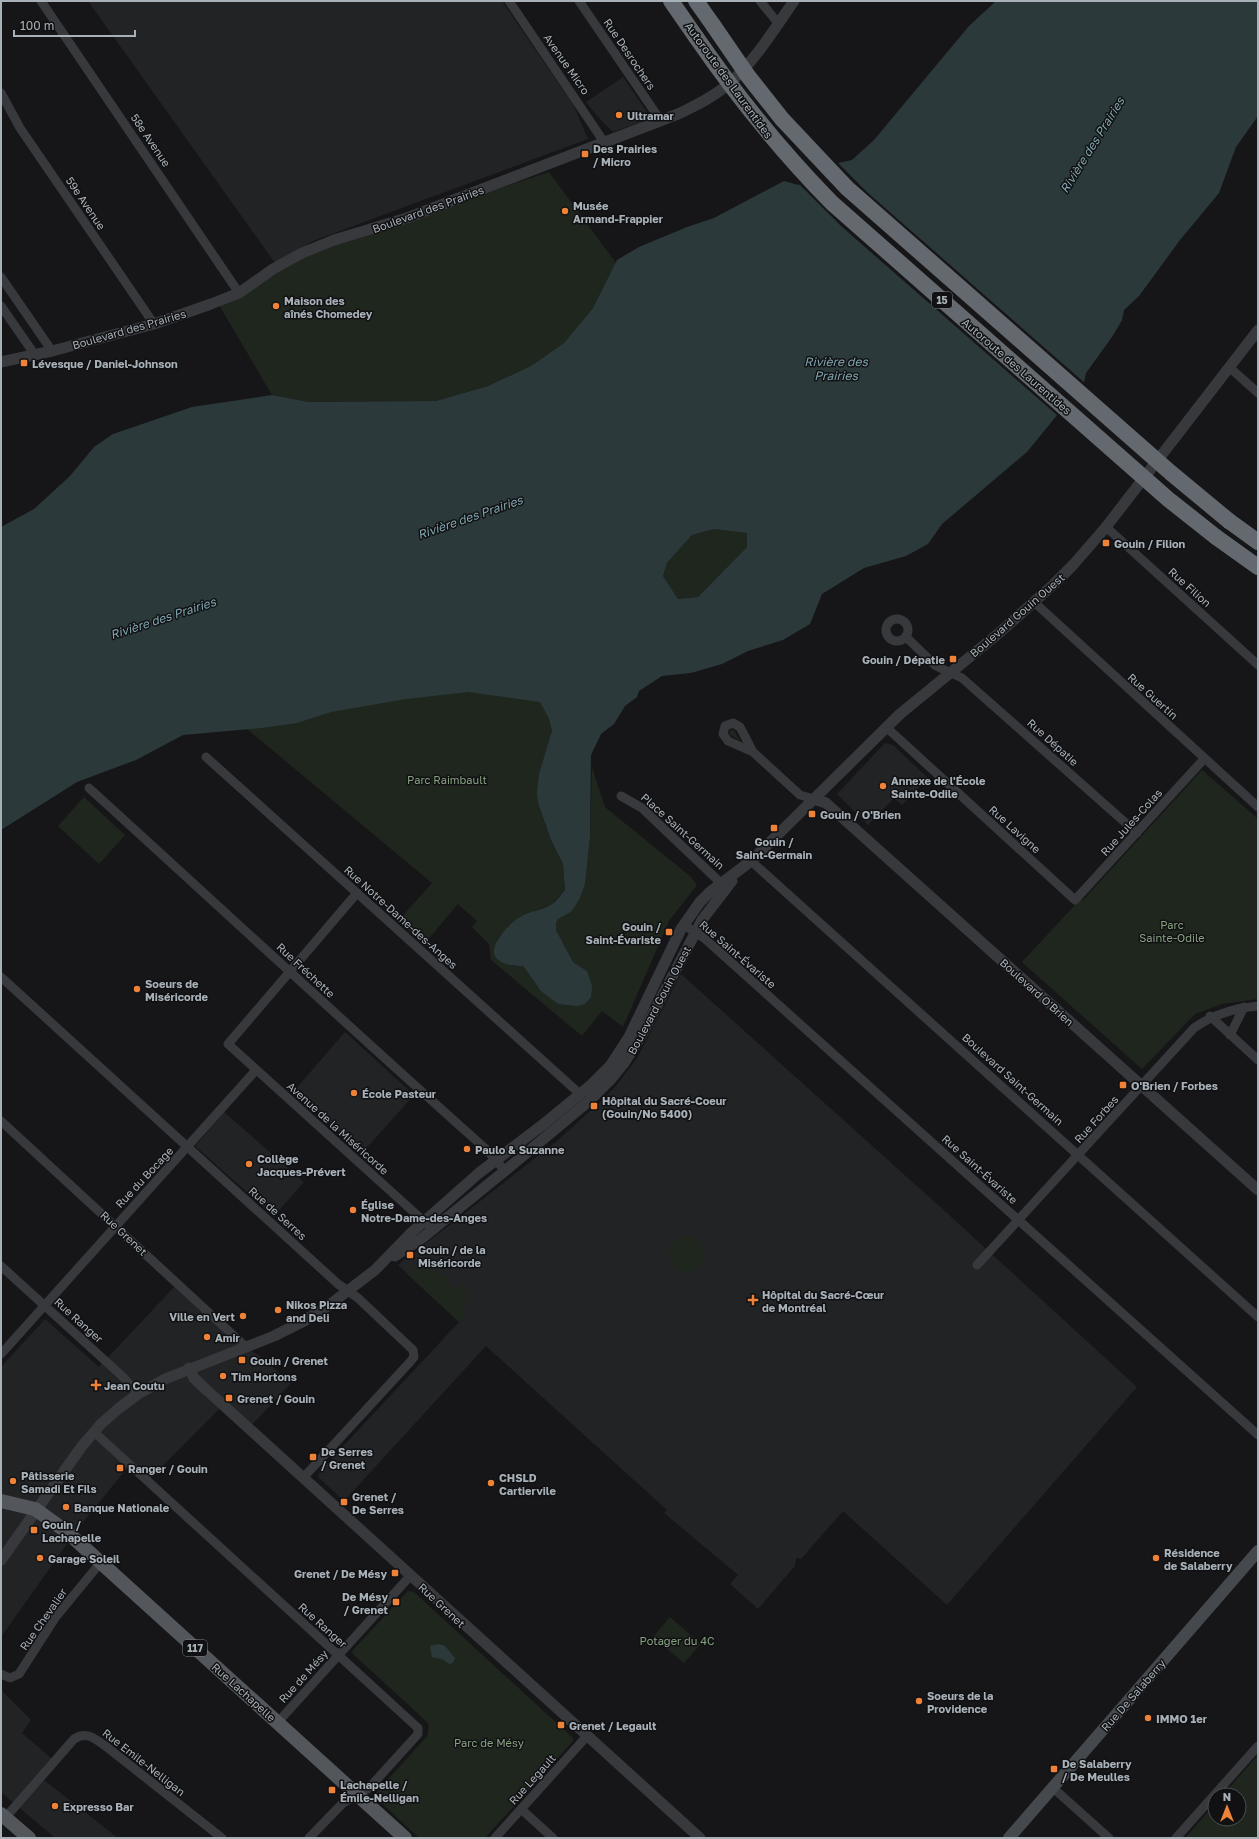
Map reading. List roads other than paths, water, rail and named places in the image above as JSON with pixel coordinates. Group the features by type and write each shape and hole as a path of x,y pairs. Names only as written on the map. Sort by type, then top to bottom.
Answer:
{"highway":[{"name":"Autoroute des Laurentides","path":"671,1 759,124 791,161 832,203 1168,499 1216,537 1258,567"},
{"name":"Autoroute des Laurentides","path":"696,1 748,76 782,119 847,188 1171,473 1229,521 1258,542"}],"main road":[{"name":"Rue Lachapelle","path":"1,1501 35,1509 61,1528 101,1562 405,1838"},
{"name":"Rue De Salaberry","path":"1009,1838 1258,1551"},
{"path":"3,1816 29,1838"}],"street":[{"name":"58e Avenue","path":"41,1 239,293"},
{"name":"Avenue Micro","path":"509,1 604,142"},
{"name":"Rue Desrochers","path":"579,1 661,121"},
{"path":"760,1 778,23"},
{"name":"Boulevard des Prairies","path":"1,362 52,351 154,324 239,293 273,269 302,253 334,240 407,218 661,121 710,97 732,81 753,57 794,1"},
{"name":"59e Avenue","path":"1,93 20,128 154,324"},
{"path":"1,277 52,351"},
{"path":"1,306 34,355"},
{"name":"Boulevard Gouin Ouest","path":"429,1226 480,1173 580,1094 610,1066 643,1010 663,965 684,925 707,895 724,885 746,865 886,727 1034,602 1073,565 1106,527 1258,330"},
{"path":"1229,368 1258,393"},
{"name":"Rue Filion","path":"1106,527 1258,665"},
{"name":"Rue Guertin","path":"1034,602 1258,807"},
{"name":"Rue Dépatie","path":"906,637 936,666 962,678 1137,833"},
{"name":"Rue Lavigne","path":"886,727 1075,900"},
{"path":"752,752 800,795 814,799"},
{"name":"Rue Notre-Dame-des-Anges","path":"206,757 580,1094"},
{"name":"Rue Jules-Colas","path":"1075,900 1204,759"},
{"name":"Rue Fréchette","path":"89,788 290,971 339,1018 487,1150 506,1171"},
{"name":"Place Saint-Germain","path":"621,796 642,808 724,885"},
{"name":"Boulevard O'Brien","path":"814,799 826,802 1258,1190"},
{"name":"Boulevard Saint-Germain","path":"746,865 1079,1155 1258,1317"},
{"name":"Boulevard Gouin Ouest","path":"1,1560 35,1509 71,1460 94,1432 111,1415 138,1394 165,1379 189,1368 246,1347 304,1321 348,1291 429,1226 506,1171 598,1093 624,1064 642,1036 695,932 724,885"},
{"path":"290,971 357,894"},
{"name":"Rue Saint-Évariste","path":"684,925 695,932 1258,1435"},
{"name":"Avenue de la Miséricorde","path":"290,971 228,1044 429,1226"},
{"name":"Rue de Serres","path":"1,977 348,1291 358,1298 410,1345 414,1352 414,1356 303,1478"},
{"name":"Rue Forbes","path":"977,1265 1194,1028 1210,1016 1244,1007 1258,1006"},
{"path":"1230,1035 1244,1007"},
{"path":"1210,1016 1258,1060"},
{"name":"Rue du Bocage","path":"1,1354 256,1070"},
{"name":"Rue Grenet","path":"1,1121 246,1347"},
{"name":"Rue Ranger","path":"1,1266 122,1376 138,1394"},
{"name":"Rue Grenet","path":"189,1368 194,1378 200,1384 700,1838"},
{"name":"Rue Ranger","path":"94,1432 419,1729 416,1738 369,1788 343,1803 309,1838"},
{"name":"Rue Chevalier","path":"1,1674 10,1678 19,1674 55,1618 101,1562"},
{"name":"Rue de Mésy","path":"278,1722 410,1575"},
{"name":"Rue Emile-Nelligan","path":"3,1816 74,1739 79,1736 86,1735 94,1738 108,1748 222,1838"},
{"name":"Rue Legault","path":"495,1838 587,1736"},
{"path":"1176,1838 1258,1746"},
{"path":"1052,1787 1109,1838"},
{"path":"521,1809 553,1838"}],"water":[{"name":"Rivière des Prairies","path":"996,1 1258,1 1258,116 1236,147 1219,193 1180,240 1139,296 1124,310 1122,320 1112,337 1086,373 1084,382 1027,452 942,524 928,544 906,556 864,568 822,594 810,624 783,640 748,651 722,664 691,673 662,676 639,691 637,697 625,706 614,724 601,734 591,755 590,837 585,884 579,900 571,912 558,919 556,923 556,930 573,962 587,971 592,986 591,997 585,1004 577,1006 558,1004 541,991 523,966 512,965 500,961 495,956 494,951 498,940 511,924 524,915 552,904 565,890 563,864 551,840 538,803 537,792 539,774 552,731 549,719 540,702 468,692 406,699 331,712 297,723 261,728 183,735 136,760 77,782 1,830 1,527 34,509 70,476 94,447 113,434 192,407 272,395 309,402 436,401 488,386 531,366 564,343 593,308 617,260 639,247 687,227 714,218 784,181 798,185 838,163 852,160 874,140 969,26","holes":["714,529 747,533 747,547 698,597 678,599 663,576 667,563 692,535"]},
{"path":"439,1644 445,1646 455,1658 453,1663 449,1664 442,1659 432,1657 430,1646"}],"place":[{"name":"Ultramar","path":"619,115"},
{"name":"Des Prairies / Micro","path":"585,154"},
{"name":"Musée Armand-Frappier","path":"565,211"},
{"name":"Maison des aînés Chomedey","path":"276,306"},
{"name":"Lévesque / Daniel-Johnson","path":"24,363"},
{"name":"Gouin / Filion","path":"1106,543"},
{"name":"Gouin / Dépatie","path":"953,659"},
{"name":"Annexe de l'École Sainte-Odile","path":"883,786"},
{"name":"Gouin / O'Brien","path":"812,814"},
{"name":"Gouin / Saint-Germain","path":"774,828"},
{"name":"Gouin / Saint-Évariste","path":"669,932"},
{"name":"Soeurs de Miséricorde","path":"137,989"},
{"name":"O'Brien / Forbes","path":"1123,1085"},
{"name":"École Pasteur","path":"354,1093"},
{"name":"Hôpital du Sacré-Coeur (Gouin/No 5400)","path":"594,1106"},
{"name":"Paulo & Suzanne","path":"467,1149"},
{"name":"Collège Jacques-Prévert","path":"249,1164"},
{"name":"Église Notre-Dame-des-Anges","path":"353,1210"},
{"name":"Gouin / de la Miséricorde","path":"410,1255"},
{"name":"Hôpital du Sacré-Cœur de Montréal","path":"753,1300"},
{"name":"Nikos Pizza and Deli","path":"278,1310"},
{"name":"Ville en Vert","path":"243,1316"},
{"name":"Amir","path":"207,1337"},
{"name":"Gouin / Grenet","path":"242,1360"},
{"name":"Tim Hortons","path":"223,1376"},
{"name":"Jean Coutu","path":"96,1385"},
{"name":"Grenet / Gouin","path":"229,1398"},
{"name":"De Serres / Grenet","path":"313,1457"},
{"name":"Ranger / Gouin","path":"120,1468"},
{"name":"Pâtisserie Samadi Et Fils","path":"13,1481"},
{"name":"CHSLD Cartiervile","path":"491,1483"},
{"name":"Grenet / De Serres","path":"344,1502"},
{"name":"Banque Nationale","path":"66,1507"},
{"name":"Gouin / Lachapelle","path":"34,1530"},
{"name":"Garage Soleil","path":"40,1558"},
{"name":"Résidence de Salaberry","path":"1156,1558"},
{"name":"Grenet / De Mésy","path":"395,1573"},
{"name":"De Mésy / Grenet","path":"396,1602"},
{"name":"Soeurs de la Providence","path":"919,1701"},
{"name":"IMMO 1er","path":"1148,1718"},
{"name":"Grenet / Legault","path":"561,1725"},
{"name":"De Salaberry / De Meulles","path":"1054,1769"},
{"name":"Lachapelle / Émile-Nelligan","path":"332,1790"},
{"name":"Expresso Bar","path":"55,1806"}],"park label":[{"name":"Parc Raimbault","path":"447,779"},
{"name":"Parc Sainte-Odile","path":"1172,930"},
{"name":"Potager du 4C","path":"677,1640"},
{"name":"Parc de Mésy","path":"489,1742"}]}
